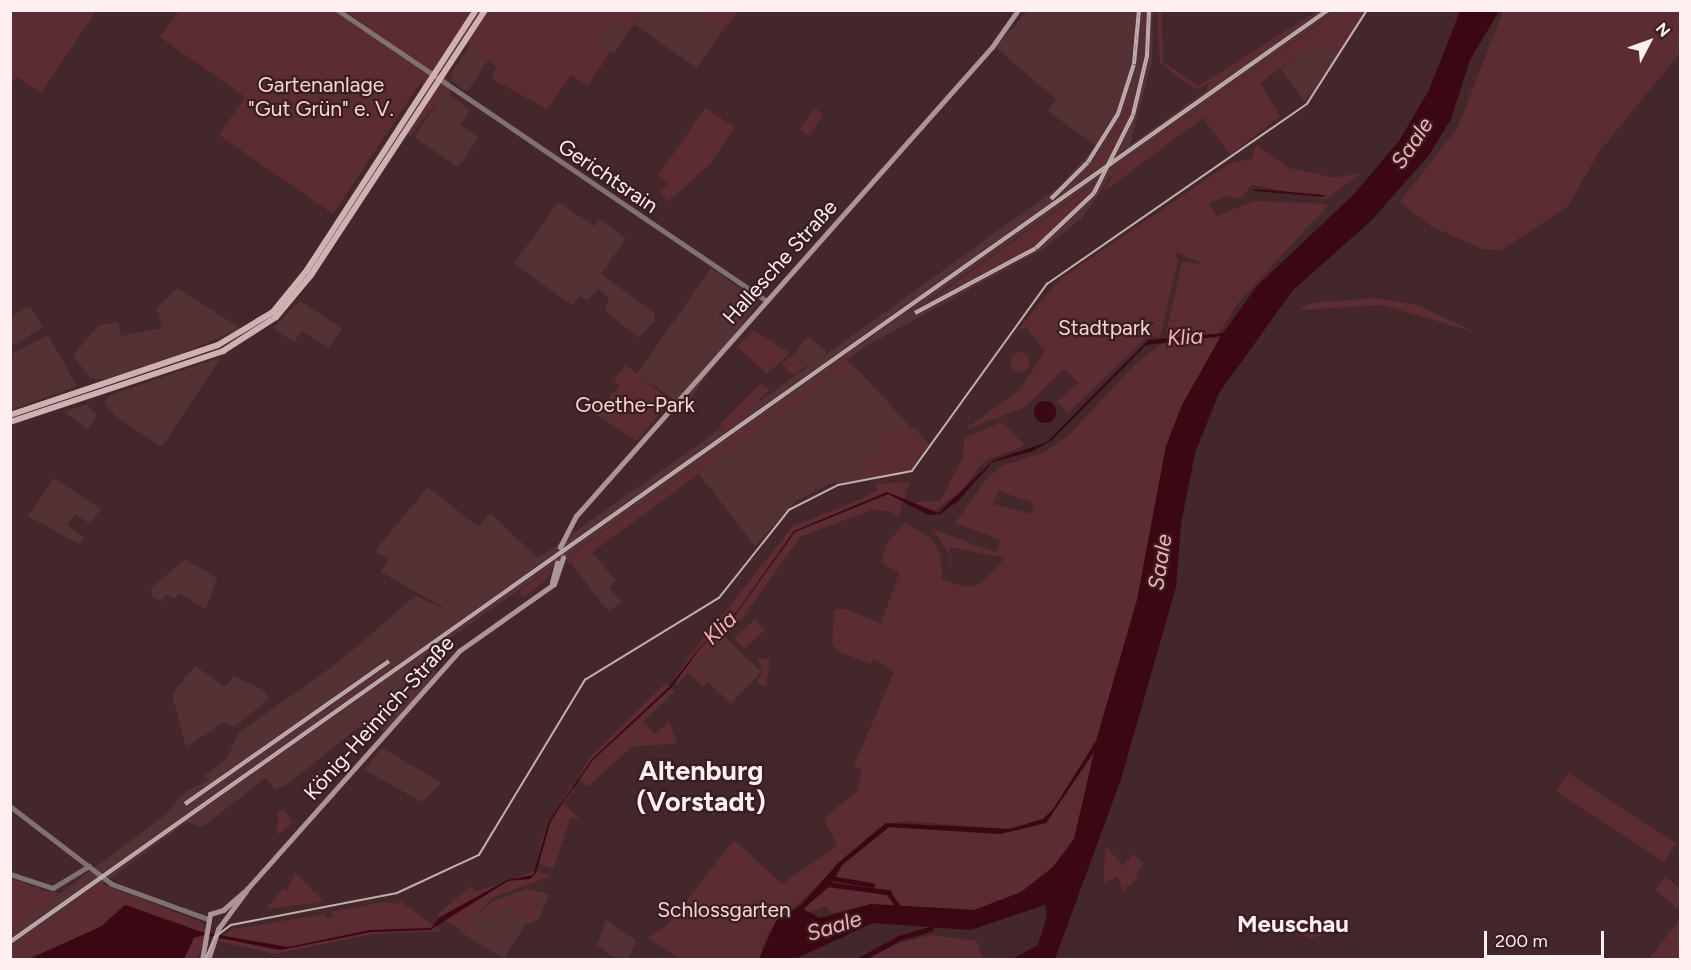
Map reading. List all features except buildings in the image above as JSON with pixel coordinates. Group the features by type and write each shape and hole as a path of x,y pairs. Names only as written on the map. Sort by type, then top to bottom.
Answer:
{"main road":[{"path":"10,422 223,351 276,317 306,283 437,78 476,10"},
{"path":"10,415 218,345 265,318 307,270 485,10"},
{"name":"Hallesche Straße","path":"560,547 566,534 767,301 998,40 1018,10"},
{"path":"566,534 567,543"},
{"name":"König-Heinrich-Straße","path":"208,960 219,926 247,889 459,651 550,586 561,561"},
{"name":"König-Heinrich-Straße","path":"210,922 247,889"},
{"path":"219,912 224,919"},
{"path":"202,960 210,922 219,926"}],"street":[{"name":"Gerichtsrain","path":"338,10 767,301"},
{"path":"10,806 117,887 210,922"},
{"path":"10,874 53,888 89,866"}],"shaded area":[{"path":"644,11 691,11 722,32 697,68 635,25"},
{"path":"1028,11 1153,11 1152,60 1130,145 1317,11 1336,11 1120,164 1081,219 1043,249 868,345 423,657 437,673 384,733 369,719 289,783 275,790 266,778 202,827 187,822 11,951 11,930 165,815 185,792 209,780 205,775 228,757 238,733 340,661 415,596 451,612 381,572 388,559 375,551 428,487 478,527 490,513 538,558 815,362 808,366 794,354 808,336 827,351 824,356 1060,186 1096,146 1048,111 1056,99 995,47","holes":["1121,120 1115,155 1081,178 1098,158","1100,178 1039,242 924,303"]},
{"path":"609,19 628,33 614,53 594,39"},
{"path":"1316,41 1339,54 1305,102 1281,69"},
{"path":"471,44 488,60 467,92 452,81 451,74"},
{"path":"445,92 470,110 461,125 479,137 458,167 414,137"},
{"path":"558,202 594,226 599,219 626,238 601,274 654,312 655,320 639,338 605,311 609,298 598,289 588,300 580,296 572,305 514,264"},
{"path":"711,268 759,301 685,407 637,374"},
{"path":"177,288 240,328 180,355 106,379 90,378 73,355 99,325 118,322 121,336 162,328 157,308"},
{"path":"300,301 342,328 329,348 302,331 294,342 273,328"},
{"path":"30,306 43,327 11,347 11,316"},
{"path":"48,335 77,386 11,410 11,354"},
{"path":"221,357 162,447 117,418 104,403 110,395"},
{"path":"845,366 857,369 928,446 899,475 829,484 796,501 755,546 699,474"},
{"path":"87,404 98,416 88,429 64,412"},
{"path":"54,478 101,509 90,524 76,514 67,525 84,537 79,544 28,516"},
{"path":"590,550 616,581 609,588 621,601 609,612 573,566"},
{"path":"185,559 217,578 206,609 179,593 175,599 166,594 161,602 152,597 151,588"},
{"path":"724,636 761,672 731,704 693,668"},
{"path":"195,666 225,687 233,676 262,689 269,699 234,727 223,723 186,747 172,694"},
{"path":"382,748 442,783 422,802 364,770"},
{"path":"527,889 549,894 539,919 525,925 504,959 461,932 493,901"},
{"path":"606,920 636,940 629,959 611,956 597,945"}],"green space":[{"path":"11,10 96,11 41,93 17,77 11,84"},
{"path":"1339,10 1365,11 1339,54 1316,42 1260,83 1280,116 1230,155 1203,118 1102,193 1120,164"},
{"name":"Gartenanlage \"Gut Grün\" e. V.","path":"179,11 342,11 395,47 346,11 644,11 628,33 609,20 595,40 611,51 588,86 571,75 547,109 492,79 496,67 462,40 442,71 454,88 449,95 445,93 410,136 404,131 427,91 422,87 424,77 333,214 219,135 245,97 160,37"},
{"path":"691,11 738,11 722,32"},
{"path":"1157,11 1162,11 1163,62 1199,86 1317,11 1206,91 1208,83 1198,89 1193,88 1160,63"},
{"path":"1503,11 1680,11 1680,53 1599,152 1567,207 1501,250 1482,249 1431,226 1400,202 1458,127"},
{"path":"1139,80 1115,155 1079,180 1111,139"},
{"path":"705,108 735,127 711,163 668,202 659,191 669,184 658,176"},
{"path":"814,108 823,114 809,136 799,130"},
{"name":"Stadtpark","path":"1256,144 1289,168 1336,178 1363,172 1326,199 1252,185 1240,199 1227,196 1209,204 1216,216 1254,201 1329,204 1239,302 1218,334 1169,338 1166,333 1182,262 1203,264 1175,251 1178,261 1160,337 1146,338 1068,413 1057,401 1079,383 1064,369 1025,407 964,430 1020,390 1045,351 1027,328 1018,330 1059,280 1230,163 1252,159"},
{"path":"1103,177 1073,213 1039,242 925,304"},
{"path":"1375,298 1417,305 1477,333 1383,305 1299,310 1310,303"},
{"path":"753,330 790,353 767,374 737,347"},
{"name":"Schlossgarten","path":"1220,338 1182,405 1166,446 1137,600 1096,741 1054,808 1043,819 1009,829 905,821 878,828 768,932 759,959 680,959 648,938 667,925 734,840 782,884 837,846 824,818 857,791 862,771 854,766 894,672 874,659 871,664 837,651 832,644 834,610 846,609 881,624 899,572 881,563 887,543 905,523 931,538 941,556 942,580 965,587 980,584 1005,558 950,547 952,571 949,554 933,529 997,553 1001,540 955,523 985,481 1001,466 1045,452 1069,435 1136,363 1167,340","holes":["999,491 1034,503 1032,514 993,504"]},
{"path":"1016,352 1024,352 1030,358 1030,366 1024,372 1016,372 1010,366 1010,358"},
{"path":"794,354 808,366 792,375 782,364"},
{"path":"846,360 859,372 832,378 811,391 575,565 568,563 566,558"},
{"name":"Goethe-Park","path":"626,365 671,401 636,441 588,409 594,403 601,407 619,386 614,379"},
{"path":"761,383 769,391 727,432 719,425"},
{"path":"1002,422 1025,446 984,461 960,492 934,511 913,502 940,501 963,457 964,438"},
{"path":"914,428 929,444 911,469 899,475 866,477 861,458 883,453 880,436"},
{"path":"910,482 898,517 891,511 872,510 800,537 745,615 694,668 708,682 703,687 687,672 678,685 673,680 703,638 723,623 720,618 793,526 864,498 877,490 876,484"},
{"path":"554,565 547,579 523,597 519,592"},
{"path":"755,619 765,630 744,649 734,638"},
{"path":"757,659 770,659 766,687 757,683 762,671"},
{"path":"666,683 675,691 643,722 655,734 669,721 677,744 633,746 587,787 577,778 591,756"},
{"path":"1095,751 1074,839 1053,867 1021,892 974,910 871,904 831,913 826,906 807,913 803,909 831,885 842,865 889,827 1000,834 1046,823"},
{"path":"319,772 325,775 328,781 325,787 319,790 313,787 310,781 313,775"},
{"path":"1568,773 1676,843 1664,862 1556,791"},
{"path":"571,785 575,789 564,804 580,819 571,817 553,869 537,863 541,841"},
{"path":"284,809 293,823 277,835 278,811"},
{"path":"1106,846 1123,866 1133,854 1144,864 1136,874 1139,877 1123,891 1117,876 1103,884"},
{"path":"535,871 551,876 492,898 464,932 437,915 471,886 475,892"},
{"path":"295,872 324,902 266,909 283,888 287,891"},
{"path":"1665,877 1680,887 1680,910 1655,890"},
{"path":"11,878 46,891 60,893 11,930"},
{"path":"100,883 203,923 206,938 197,959 184,959 183,954 193,929 125,905 97,929 27,959 11,960 11,951"},
{"path":"532,890 534,893 470,927 486,915 484,910"},
{"path":"528,895 536,899 540,907 536,915 528,919 520,915 516,907 520,899"},
{"path":"397,899 441,931 372,934 275,954 218,941 232,929 325,914 327,919 333,918 332,912 382,902 400,904"},
{"path":"1304,917 1326,934 1309,939 1296,928"},
{"path":"1680,919 1680,959 1649,959"},
{"path":"933,935 977,941 982,959 869,959 896,944"}],"water":[{"path":"1460,11 1499,11 1470,60 1451,119 1429,155 1371,221 1293,290 1219,393 1195,453 1181,524 1176,587 1121,779 1055,959 1012,959 1038,945 1047,916 1045,905 971,930 873,923 795,959 759,959 776,921 802,904 839,862 886,823 1009,829 1043,819 1054,808 1096,741 1137,600 1166,446 1182,405 1221,336 1146,345 1052,440 1033,451 993,462 957,502 940,514 929,515 888,494 795,532 736,614 701,647 671,688 593,760 551,820 536,873 530,879 508,881 430,930 371,932 280,950 204,935 194,938 184,959 27,960 102,926 125,905 202,932 288,947 370,930 431,928 440,917 507,880 533,875 549,821 592,759 669,687 700,647 738,610 794,531 887,492 938,513 994,460 1047,442 1148,340 1223,333 1257,286 1355,193 1399,141 1429,90","holes":["1094,752 1074,839 1053,867 1021,892 974,910 871,904 820,918 803,909 831,885 842,865 889,827 1000,834 1046,823"]},
{"path":"1045,401 1053,404 1056,412 1053,420 1045,423 1037,420 1034,412 1037,404"}],"waterway":[{"path":"1255,190 1324,196"},
{"path":"831,878 872,885"},
{"path":"827,884 888,892 899,908"},
{"path":"859,960 899,938 931,929"}],"tunnel":[{"path":"563,558 567,543"},
{"path":"557,563 560,547"}],"tram line":[{"path":"205,960 215,937 231,925 397,893 479,855 585,680 719,598 789,510 838,485 912,471 1047,284 1307,104 1367,10"}],"railway":[{"path":"1051,199 1088,162 1118,114 1134,64 1139,10"},
{"path":"915,313 1036,248 1094,193 1133,115 1147,56 1149,10"},
{"path":"10,942 1328,10"},
{"path":"185,804 389,661"}],"district":[{"name":"Altenburg (Vorstadt)","path":"701,786"},
{"name":"Meuschau","path":"1293,924"}],"water label":[{"name":"Saale","path":"1412,143"},
{"name":"Klia","path":"1185,337"},
{"name":"Saale","path":"1160,562"},
{"name":"Klia","path":"720,628"},
{"name":"Saale","path":"834,926"}]}
